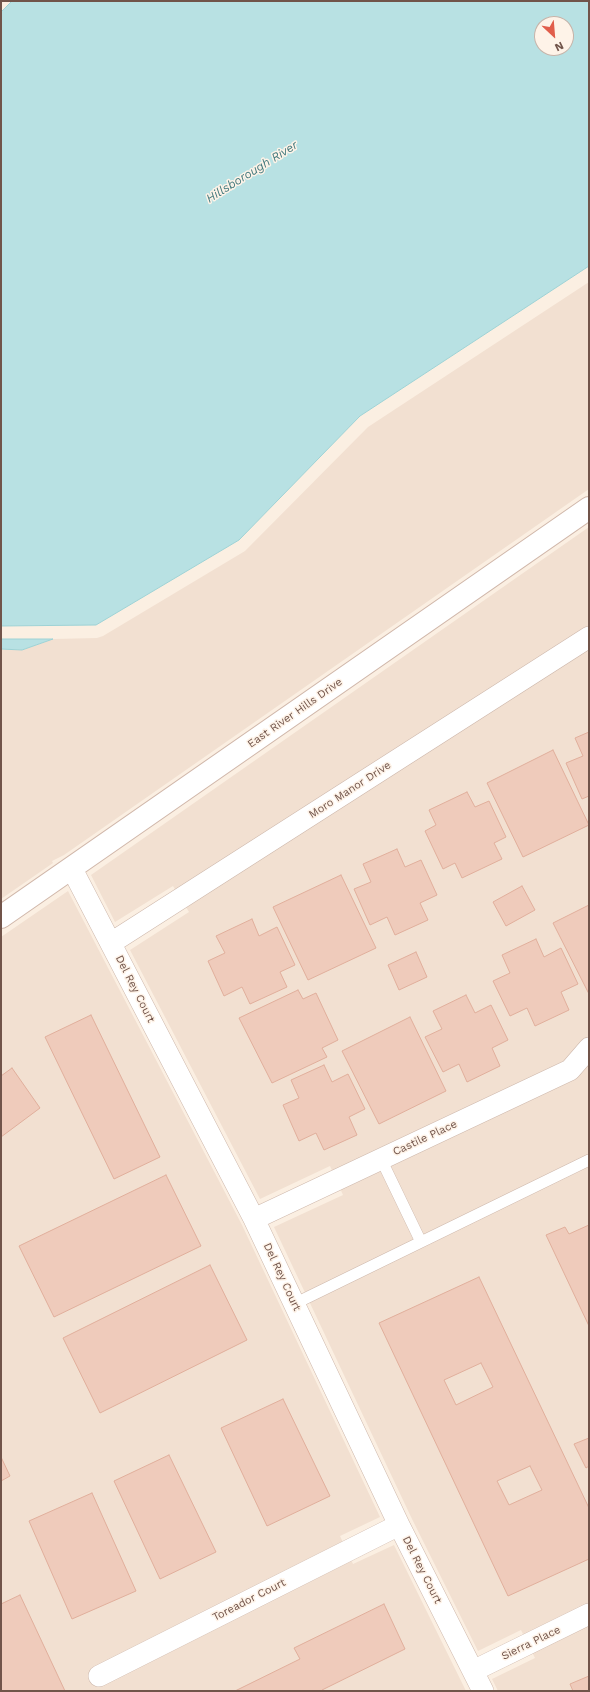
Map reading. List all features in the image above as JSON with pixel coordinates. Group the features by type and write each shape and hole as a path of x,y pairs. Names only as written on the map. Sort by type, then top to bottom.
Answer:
{"street":[{"name":"East River Hills Drive","path":"1,917 589,508"},
{"name":"Moro Manor Drive","path":"111,943 589,637"},
{"name":"Del Rey Court","path":"72,869 254,1219 399,1525 482,1691"},
{"name":"Castile Place","path":"254,1219 570,1070 589,1048"},
{"name":"Toreador Court","path":"99,1676 399,1525"},
{"name":"Sierra Place","path":"473,1671 589,1614"}],"lane":[{"path":"381,1159 421,1242"},
{"path":"294,1304 589,1160"}],"shaded area":[{"path":"589,282 589,489 64,855 52,861 53,863 1,899 1,649 22,650 53,639 97,638 103,636 245,551 368,427"},
{"path":"589,527 589,1691 498,1691 492,1679 535,1658 521,1630 478,1651 412,1519 274,1227 343,1195 330,1166 260,1199 130,950 189,912 173,886 115,922 91,875"},
{"path":"68,891 242,1225 380,1517 340,1536 353,1564 394,1545 466,1691 1,1691 1,937"}],"water":[{"name":"Hillsborough River","path":"12,1 589,1 589,266 360,416 239,540 96,625 1,626 1,12"},
{"path":"1,639 53,639 22,650 1,649"}],"building":[{"path":"589,732 589,796 582,799 566,763 583,756 575,738"},
{"path":"553,750 589,825 523,857 487,783"},
{"path":"467,792 475,807 489,801 506,837 494,843 502,859 462,878 455,863 443,869 425,831 436,825 429,810"},
{"path":"397,849 405,867 421,860 437,895 420,903 428,920 395,935 387,917 370,925 354,889 371,882 363,864"},
{"path":"341,875 376,948 308,980 273,907"},
{"path":"522,886 535,910 506,926 493,902"},
{"path":"589,905 589,994 553,923"},
{"path":"252,919 259,936 277,927 295,965 280,972 287,987 250,1004 242,987 224,996 208,961 225,953 216,936"},
{"path":"536,939 544,957 561,948 578,984 561,992 569,1010 535,1026 527,1008 510,1016 493,981 510,973 502,955"},
{"path":"416,952 427,977 399,990 388,965"},
{"path":"298,990 303,999 316,993 338,1040 322,1048 327,1057 272,1083 239,1018"},
{"path":"466,995 475,1013 491,1005 508,1040 492,1048 500,1066 467,1082 459,1064 443,1072 425,1037 442,1029 433,1011"},
{"path":"91,1015 160,1157 114,1179 45,1037"},
{"path":"410,1017 446,1091 379,1124 342,1051"},
{"path":"324,1065 332,1082 348,1074 365,1109 349,1117 357,1135 324,1150 316,1133 299,1141 283,1105 299,1098 291,1080"},
{"path":"12,1068 40,1108 1,1137 1,1076"},
{"path":"166,1175 201,1246 54,1317 19,1246"},
{"path":"589,1225 589,1326 546,1235 565,1227 569,1234"},
{"path":"210,1265 247,1340 100,1413 63,1338"},
{"path":"479,1277 589,1508 589,1559 508,1596 379,1323","holes":["481,1363 493,1387 456,1405 444,1380","530,1466 542,1490 509,1505 497,1481"]},
{"path":"283,1399 330,1496 267,1526 221,1428"},
{"path":"589,1438 589,1466 586,1468 574,1444"},
{"path":"169,1455 216,1552 160,1579 114,1481"},
{"path":"1,1457 10,1476 1,1481"},
{"path":"92,1493 136,1591 72,1619 29,1521"},
{"path":"20,1595 65,1691 1,1691 1,1604"},
{"path":"384,1604 405,1649 322,1690 323,1691 235,1691 300,1659 294,1648"},
{"path":"589,1676 589,1691 573,1691 570,1684"}]}
